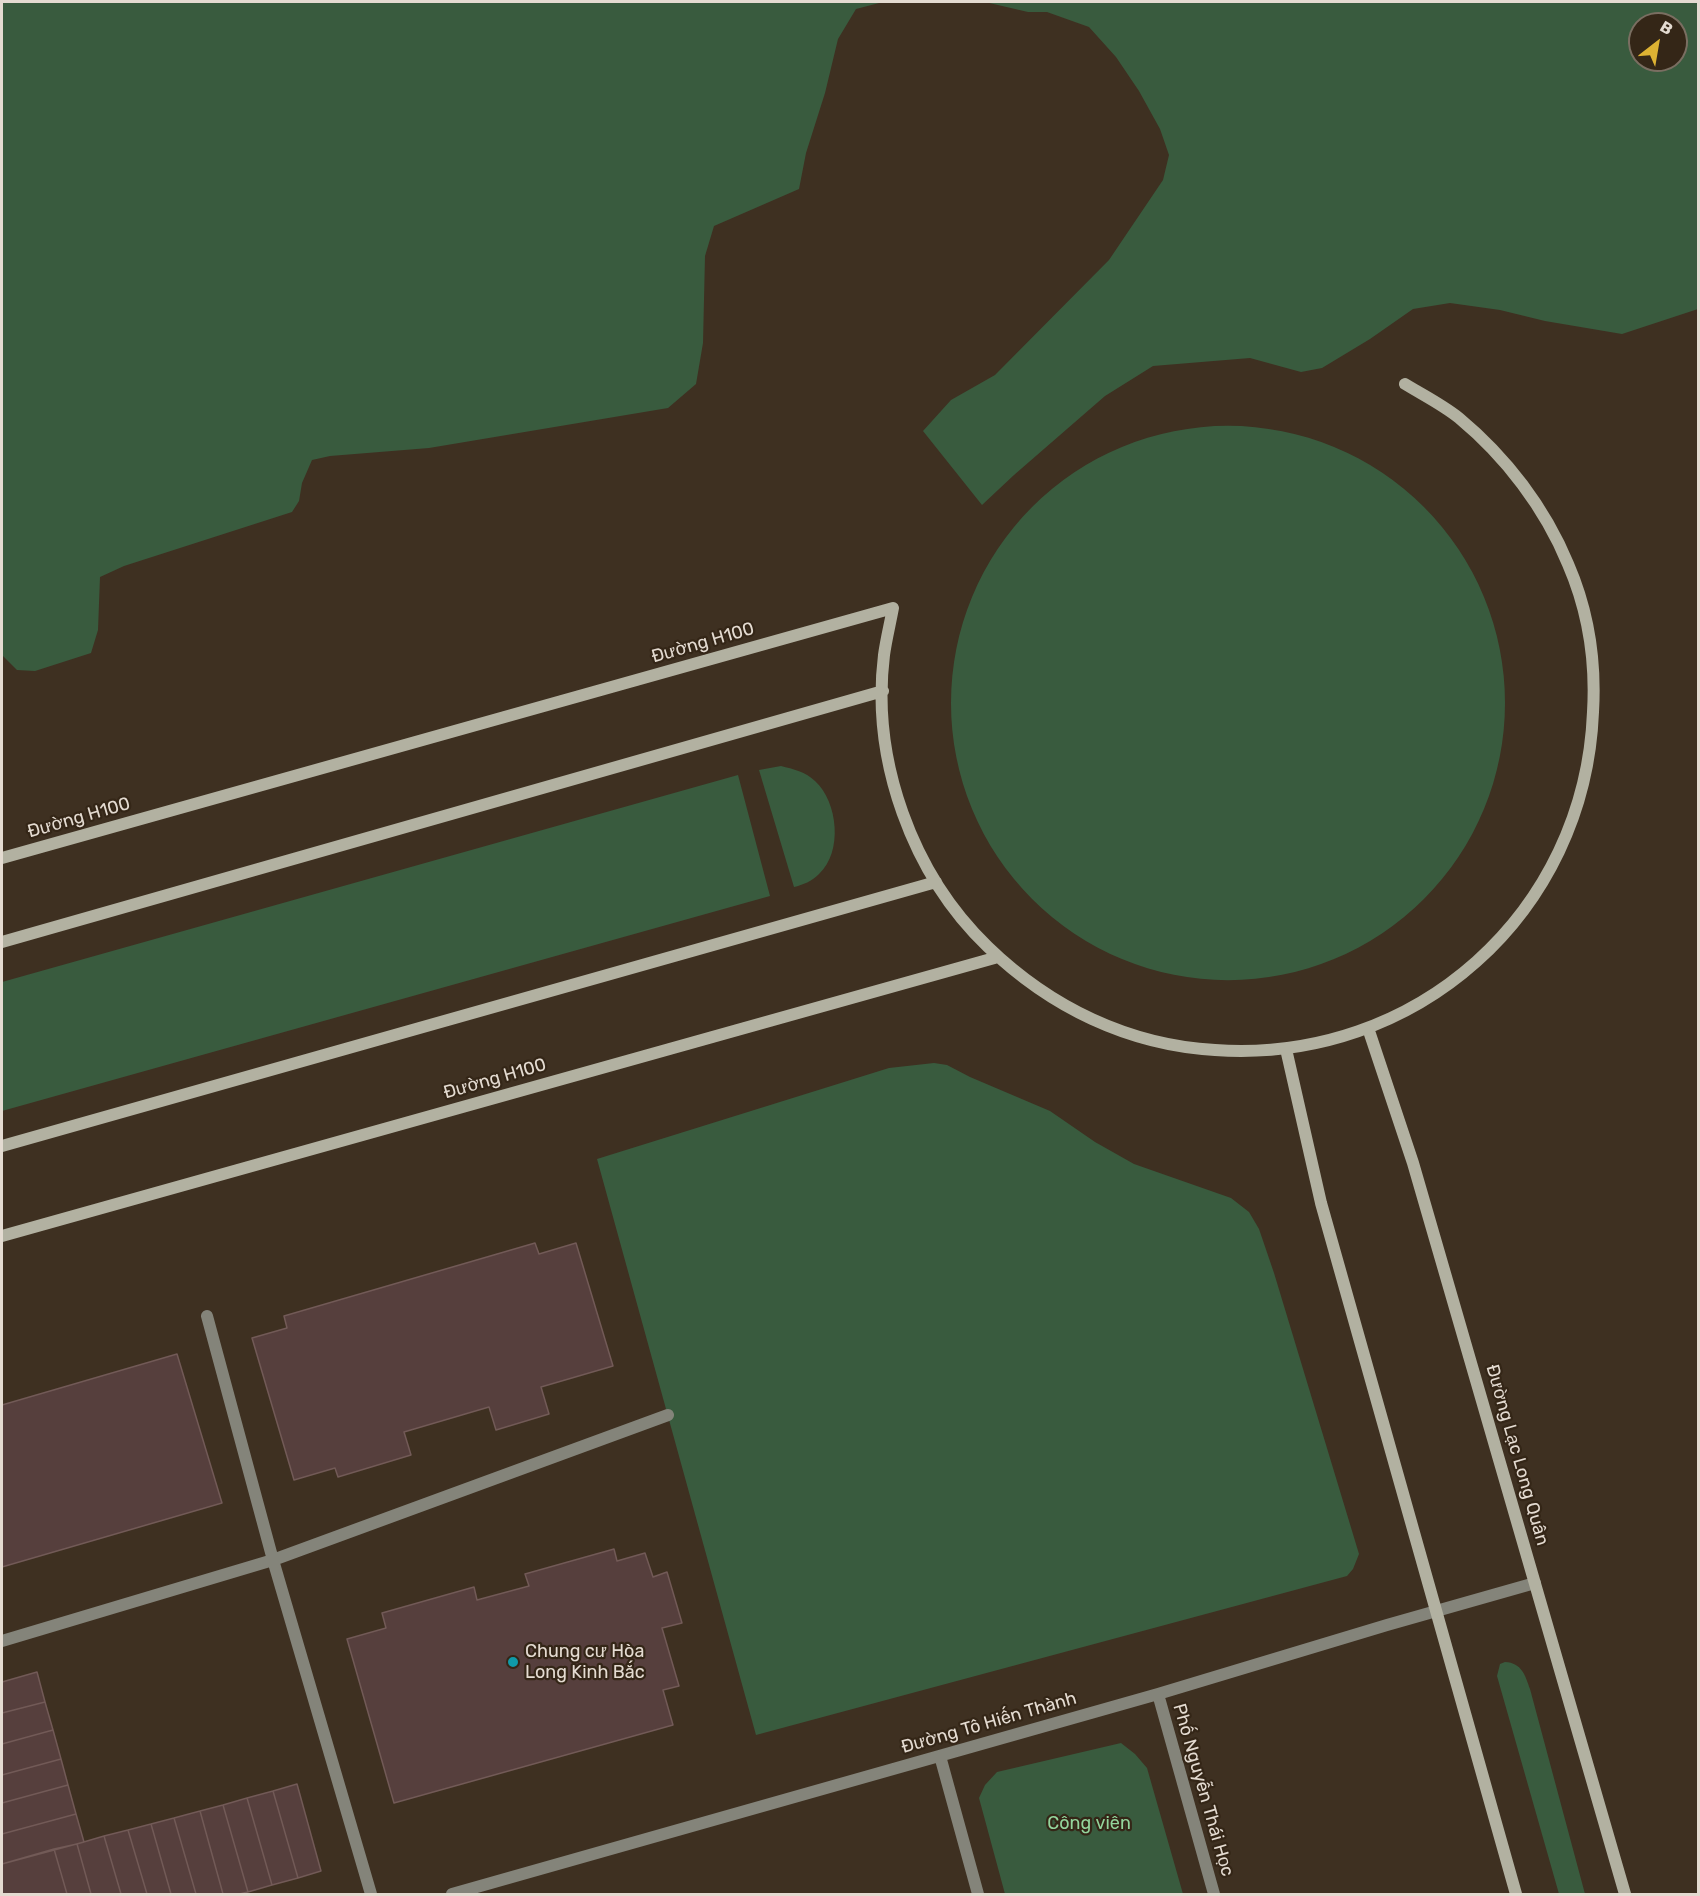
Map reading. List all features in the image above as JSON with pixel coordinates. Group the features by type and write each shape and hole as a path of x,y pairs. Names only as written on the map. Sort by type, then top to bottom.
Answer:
{"main road":[{"path":"2,942 883,691 882,707 887,757 900,805 919,852 944,895 975,934 1011,969 1051,998 1096,1022 1143,1039 1192,1049 1242,1052 1287,1049 1340,1038 1387,1021 1431,997 1480,960 1521,915 1555,862 1579,806 1592,746 1595,684 1587,623 1568,564 1540,509 1503,459 1458,417 1405,384"},
{"name":"Đường H100","path":"2,858 893,608 884,657 883,691"},
{"path":"2,1146 936,882"},
{"name":"Đường H100","path":"2,1236 998,957"},
{"name":"Đường Lạc Long Quân","path":"1368,1028 1413,1163 1625,1894"},
{"path":"1287,1049 1320,1203 1516,1894"}],"street":[{"path":"207,1316 273,1560 371,1894"},
{"path":"2,1641 273,1560 669,1415"},
{"name":"Đường Tô Hiến Thành","path":"452,1894 1158,1694 1535,1583"},
{"name":"Phố Nguyễn Thái Học","path":"1158,1694 1214,1894"},
{"path":"940,1756 978,1894"}],"green space":[{"path":"2,2 883,2 856,9 838,39 825,93 806,153 799,189 714,226 705,256 703,343 696,384 668,408 429,448 330,456 312,460 302,483 299,501 292,512 124,566 100,577 98,630 91,653 35,671 17,670 2,655"},
{"path":"985,2 1698,2 1698,309 1622,334 1545,321 1500,310 1450,303 1413,309 1322,368 1301,372 1250,358 1153,366 1105,396 982,505 923,431 951,400 995,375 1109,260 1163,180 1169,155 1160,129 1139,91 1116,57 1089,27 1047,12 1028,12"},
{"path":"1228,426 1282,431 1334,447 1382,473 1424,507 1458,549 1484,597 1500,649 1505,703 1500,757 1484,809 1458,857 1424,899 1382,933 1334,959 1282,975 1228,980 1174,975 1122,959 1074,933 1032,899 998,857 972,809 956,757 951,703 956,649 972,597 998,549 1032,507 1074,473 1122,447 1174,431"},
{"path":"781,766 803,773 823,790 829,801 835,827 832,853 827,865 813,879 794,887 759,770"},
{"path":"738,775 770,896 2,1111 2,982"},
{"path":"934,1063 947,1065 1050,1111 1095,1142 1134,1164 1231,1198 1249,1212 1259,1229 1274,1273 1359,1554 1353,1569 1347,1576 756,1735 597,1159 889,1068"},
{"path":"1505,1662 1519,1667 1530,1689 1585,1894 1559,1894 1497,1676 1500,1664"},
{"name":"Công viên","path":"1121,1743 1147,1768 1183,1894 1005,1894 979,1798 985,1785 997,1772"}],"building":[{"path":"535,1243 539,1254 576,1243 613,1366 541,1387 549,1414 496,1430 489,1407 404,1432 411,1455 338,1477 335,1468 294,1480 252,1338 287,1328 284,1316"},
{"path":"177,1354 222,1503 2,1567 2,1405"},
{"name":"Chung cư Hòa Long Kinh Bắc","path":"614,1549 617,1561 645,1553 653,1577 667,1572 682,1623 662,1628 679,1686 663,1690 673,1725 394,1803 347,1639 386,1628 382,1613 474,1587 477,1600 529,1586 525,1574"},
{"path":"37,1672 45,1702 2,1713 2,1682"},
{"path":"45,1702 53,1730 2,1744 2,1713"},
{"path":"53,1730 61,1759 2,1775 2,1744"},
{"path":"61,1759 68,1785 2,1803 2,1775"},
{"path":"297,1784 321,1871 298,1878 273,1791"},
{"path":"68,1785 76,1814 2,1834 2,1803"},
{"path":"273,1791 298,1878 272,1885 247,1798"},
{"path":"247,1798 272,1885 248,1892 223,1805"},
{"path":"223,1805 248,1892 223,1894 200,1811"},
{"path":"200,1811 223,1894 196,1894 174,1818"},
{"path":"76,1814 84,1842 2,1864 2,1834"},
{"path":"174,1818 196,1894 171,1894 151,1824"},
{"path":"151,1824 171,1894 147,1894 128,1830"},
{"path":"128,1830 147,1894 121,1894 104,1836"},
{"path":"104,1836 121,1894 91,1894 77,1844"},
{"path":"77,1844 91,1894 67,1894 54,1849"},
{"path":"54,1849 67,1894 2,1894 2,1864"}],"place":[{"name":"Chung cư Hòa Long Kinh Bắc","path":"513,1662"}]}
